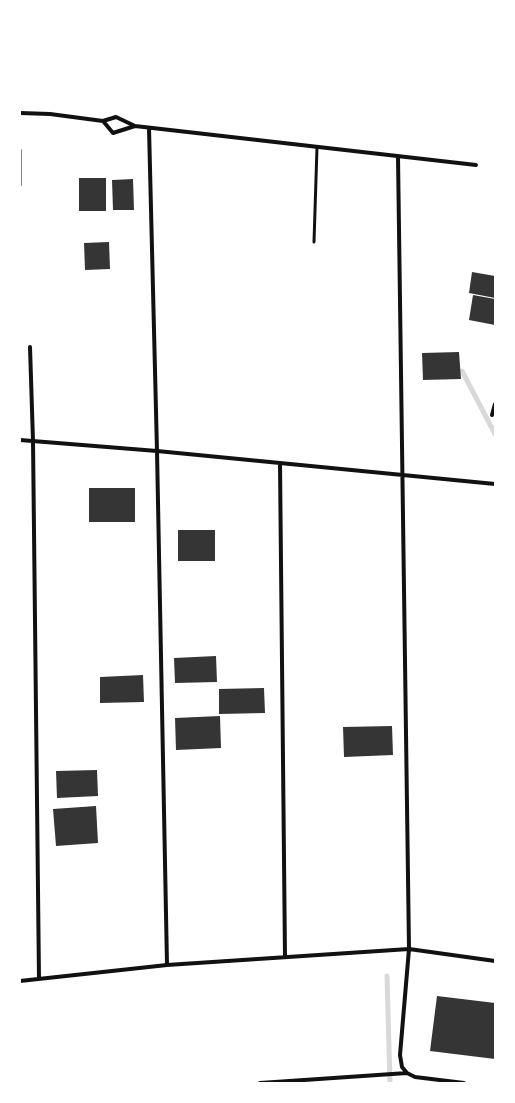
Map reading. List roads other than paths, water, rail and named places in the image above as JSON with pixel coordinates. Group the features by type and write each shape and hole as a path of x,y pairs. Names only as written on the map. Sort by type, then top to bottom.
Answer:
{"street":[{"path":"20,113 50,114 103,121 116,117 135,126 149,128 476,165"},
{"path":"103,121 113,133 135,126"},
{"path":"149,128 167,965"},
{"path":"398,157 409,949 400,1055 402,1067 407,1073 415,1077 464,1083"},
{"path":"30,347 33,441 39,979"},
{"path":"492,415 495,404"},
{"path":"20,440 157,451 495,484"},
{"path":"280,464 285,957"},
{"path":"20,981 167,965 409,949 495,961"},
{"path":"260,1083 407,1073"}],"lane":[{"path":"314,242 317,148"},
{"path":"20,150 20,185"}],"waterway":[{"path":"462,371 495,434"},
{"path":"387,976 390,1083"}]}
